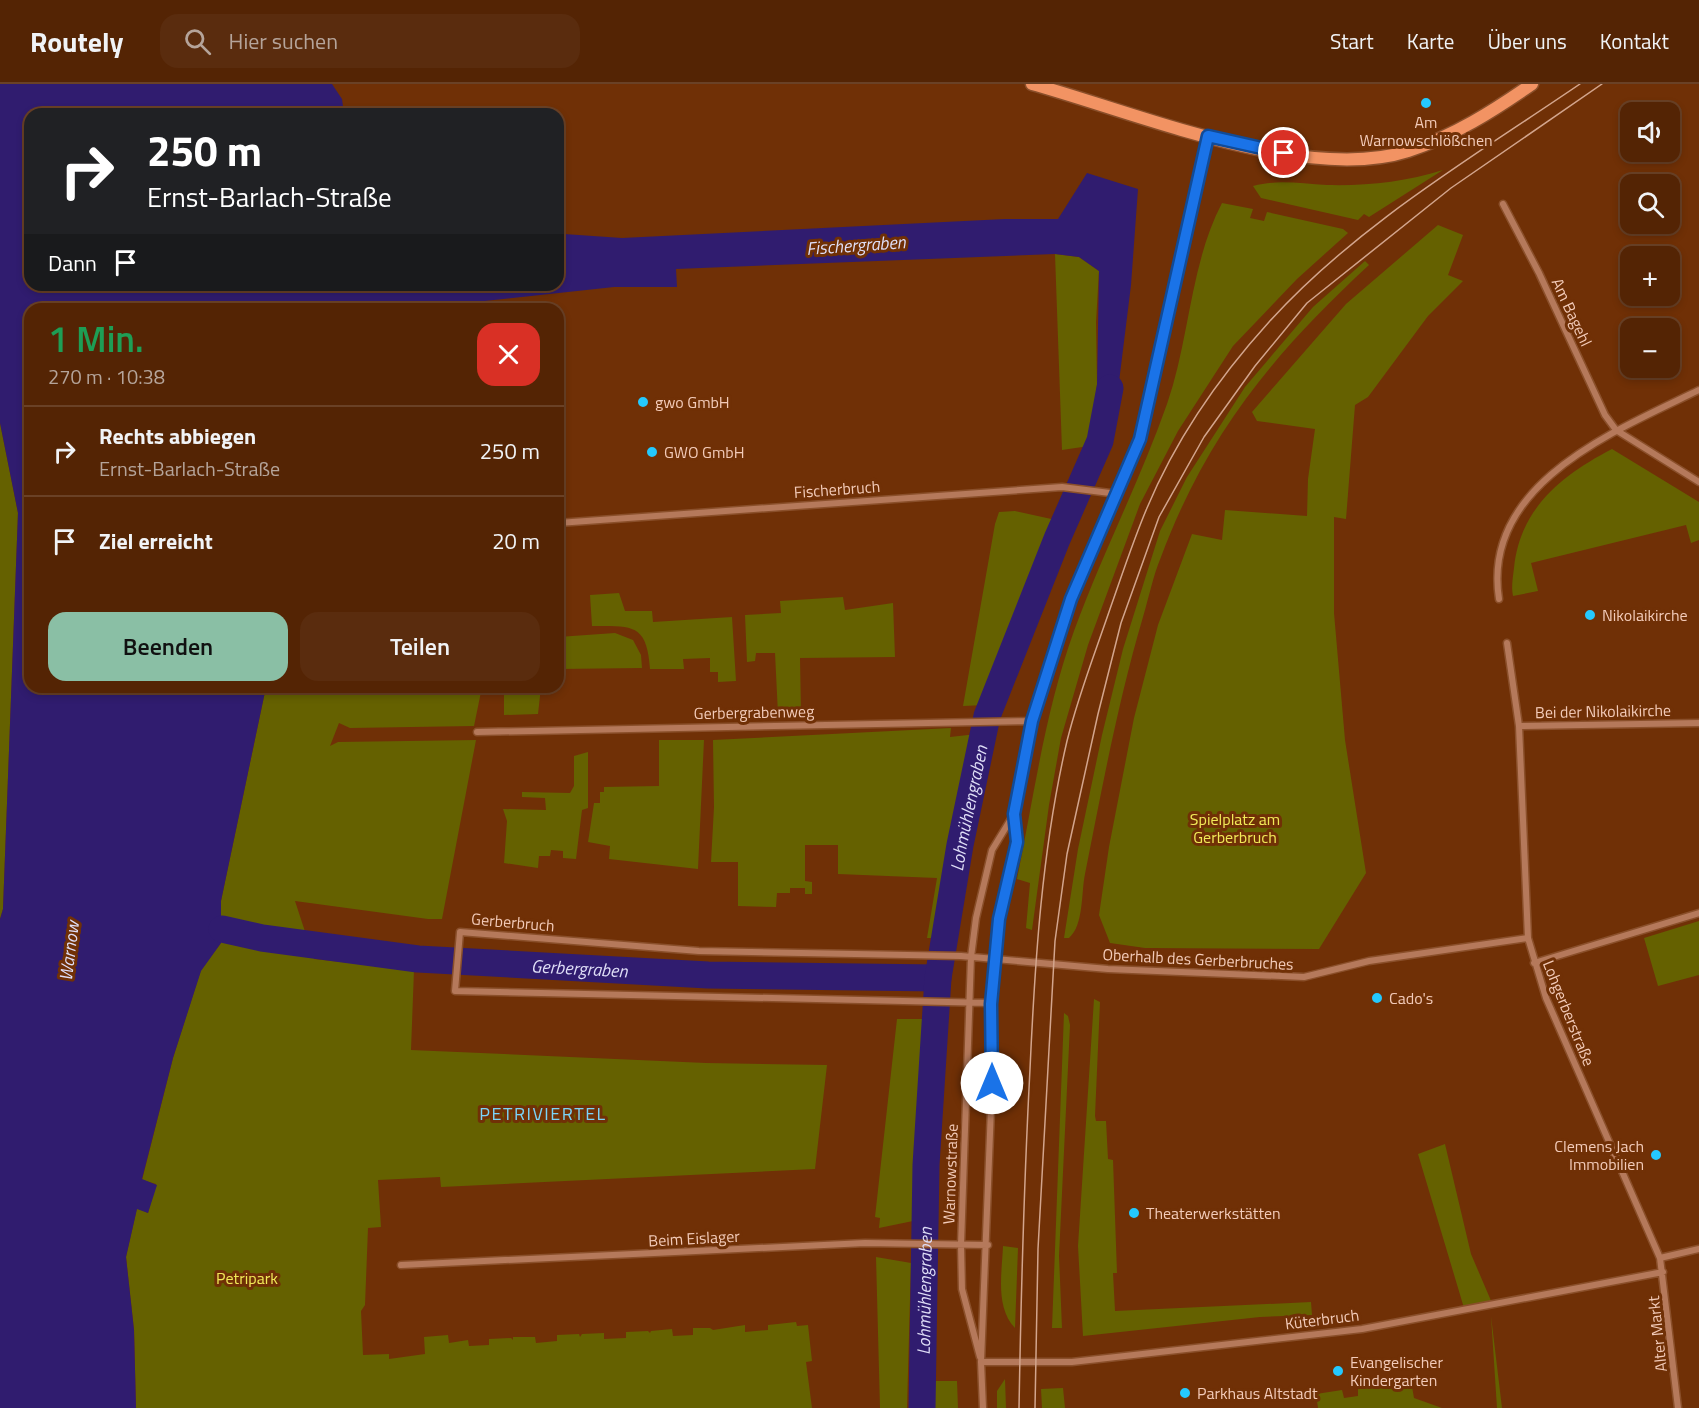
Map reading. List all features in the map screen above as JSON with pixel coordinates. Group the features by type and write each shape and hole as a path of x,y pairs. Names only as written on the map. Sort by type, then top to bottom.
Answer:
{"main road":[{"path":"1032,84 1248,147 1302,156 1352,160 1406,152 1455,133 1532,84"}],"street":[{"name":"Warnowstraße","path":"983,1408 981,1362 988,1245 993,1072 991,1004 999,919 1017,842 1014,814 1032,721 1071,599 1136,454 1208,136"},
{"name":"Am Bagehl","path":"1503,204 1539,273 1605,415 1617,430"},
{"path":"1499,599 1496,579 1498,555 1511,519 1542,482 1617,430 1699,390"},
{"path":"1617,430 1699,482"},
{"name":"Fischerbruch","path":"564,523 1062,487 1118,494"},
{"name":"Bei der Nikolaikirche","path":"1507,643 1518,726 1699,723"},
{"name":"Gerbergrabenweg","path":"477,732 1032,721"},
{"name":"Lohgerberstraße","path":"1518,726 1528,938 1534,963 1546,998 1660,1258"},
{"name":"Warnowstraße","path":"981,1362 962,1289 961,1245 971,957 976,918 992,850 1014,814"},
{"path":"1534,963 1699,913"},
{"name":"Gerberbruch","path":"971,957 699,951 460,932 455,991 991,1004"},
{"name":"Oberhalb des Gerberbruches","path":"971,957 1108,969 1304,977 1369,961 1528,938"},
{"name":"Beim Eislager","path":"401,1265 874,1244 988,1245"},
{"path":"1660,1258 1699,1249"},
{"name":"Alter Markt","path":"1660,1258 1678,1408"},
{"name":"Küterbruch","path":"981,1362 1072,1362 1362,1329 1663,1272"}],"green space":[{"path":"1443,170 1369,217 1364,214 1358,220 1261,198 1253,186 1281,182 1327,185 1371,184 1414,178"},
{"path":"1222,203 1253,209 1250,218 1264,221 1267,212 1343,229 1348,233 1297,279 1233,346 1178,431 1140,504 1088,645 1061,738 1049,805 1032,930 1026,928 1030,883 1017,879 1055,692 1085,602 1167,404 1175,379 1203,251"},
{"name":"Spielplatz am Gerberbruch","path":"1438,225 1463,235 1448,275 1463,281 1428,316 1368,397 1355,405 1346,519 1334,517 1334,613 1345,740 1366,873 1319,949 1145,948 1110,943 1099,915 1109,847 1134,718 1158,625 1192,534 1222,540 1225,510 1307,516 1308,479 1315,429 1257,421 1252,412 1346,304"},
{"path":"1055,254 1079,257 1099,271 1096,322 1097,385 1089,446 1062,450"},
{"path":"1365,261 1369,265 1303,330 1247,398 1222,434 1179,513 1156,572 1126,681 1085,874 1080,917 1074,932 1069,938 1064,938 1078,849 1102,735 1123,649 1160,531 1187,477 1245,387 1313,307"},
{"path":"0,423 18,513 3,909 0,919"},
{"path":"1612,449 1699,502 1699,540 1691,543 1686,525 1531,563 1538,591 1513,596 1513,578 1518,547 1534,511 1546,496 1576,470"},
{"path":"1015,511 1056,520 1046,541 985,705 963,706 995,524 999,512"},
{"path":"619,593 625,611 652,611 653,622 732,617 736,681 718,682 718,672 710,672 710,658 683,659 684,669 650,669 645,643 635,630 618,626 592,626 590,595"},
{"path":"843,597 845,610 893,603 895,657 800,658 801,714 778,714 775,653 756,653 755,661 747,662 745,615 781,613 780,601"},
{"path":"615,633 633,640 641,655 642,668 564,669 564,637"},
{"name":"Petripark","path":"265,693 481,693 474,726 350,728 339,723 330,746 338,742 476,740 442,919 295,901 314,959 414,970 411,1050 706,1063 827,1065 815,1169 441,1187 440,1177 378,1180 381,1227 368,1228 365,1305 361,1311 363,1355 389,1354 389,1359 425,1354 424,1337 448,1335 449,1343 468,1340 469,1346 489,1345 489,1339 511,1338 513,1340 513,1337 535,1337 536,1343 557,1341 557,1335 579,1334 580,1337 582,1334 604,1333 604,1339 626,1338 626,1332 648,1331 650,1333 672,1329 673,1336 693,1335 693,1328 713,1330 745,1325 745,1332 768,1330 768,1325 796,1322 797,1326 808,1325 812,1361 806,1362 812,1408 136,1408 134,1330 126,1257 137,1208 148,1213 156,1184 142,1180 173,1058 201,970 221,943 221,901"},
{"path":"504,693 540,693 538,714 504,715"},
{"path":"951,728 950,737 977,734 952,843 938,938 927,938 937,878 838,874 838,845 805,845 805,881 812,882 812,894 805,894 805,888 790,888 790,893 777,893 776,907 738,906 738,862 711,862 714,807 713,740"},
{"path":"659,740 704,740 698,869 609,859 610,846 588,842 594,803 600,803 600,792 604,792 604,787 659,786"},
{"path":"588,752 588,808 582,810 576,859 563,858 563,851 551,850 550,856 539,856 538,868 504,863 507,821 503,809 546,810 545,798 522,797 522,792 570,793 574,786 574,756"},
{"path":"1699,921 1699,975 1658,986 1644,938"},
{"path":"1094,999 1100,1002 1095,1116 1096,1121 1106,1121 1108,1159 1113,1160 1117,1273 1113,1273 1115,1311 1311,1302 1312,1315 1260,1317 1083,1336 1078,1246"},
{"path":"1064,1013 1068,1016 1070,1025 1059,1256 1062,1328 1052,1328"},
{"path":"897,1019 926,1019 913,1221 879,1228 880,1218 875,1217"},
{"path":"1445,1144 1471,1254 1492,1303 1464,1308 1418,1154"},
{"path":"1003,1246 1018,1248 1015,1328 1009,1320 1002,1300"},
{"path":"876,1257 911,1263 907,1408 880,1408"},
{"path":"1491,1316 1502,1408 1497,1408"},
{"path":"1005,1379 1006,1408 997,1408 997,1391"},
{"path":"929,1381 957,1381 958,1408 931,1408"},
{"path":"1411,1381 1414,1398 1442,1408 1318,1408 1316,1394 1342,1390 1344,1398 1358,1396 1358,1388"},
{"path":"1063,1388 1065,1408 1042,1408 1041,1389"}],"water":[{"path":"0,84 332,84 342,99 343,108 24,108 24,291 564,291 564,234 622,238 1005,219 1058,219 1087,173 1138,189 1131,285 1118,390 1097,385 1099,271 1079,257 1055,254 676,269 677,287 614,287 466,303 24,303 24,693 265,693 221,901 221,943 201,971 173,1058 142,1179 157,1185 148,1213 137,1209 126,1257 134,1330 136,1408 0,1408 0,919 3,909 18,513 0,423"}],"waterway":[{"name":"Lohmühlengraben","path":"922,1408 926,1165 938,978 960,845 987,716 1057,539 1100,441 1110,388"},
{"name":"Gerbergraben","path":"222,929 262,938 418,959 708,975 938,978"}],"tram line":[{"path":"1019,1408 1024,1196 1032,1028 1037,946 1051,822 1058,781 1076,708 1147,508 1171,458 1216,387 1269,322 1303,287 1340,254 1417,194 1580,84"},
{"path":"1035,1408 1038,1249 1055,941 1067,854 1121,623 1159,517 1204,437 1255,366 1307,303 1451,188 1602,84"}],"place":[{"name":"Am Warnowschlößchen","path":"1426,103"},
{"name":"gwo GmbH","path":"643,402"},
{"name":"GWO GmbH","path":"652,452"},
{"name":"Nikolaikirche","path":"1590,615"},
{"name":"Cado's","path":"1377,998"},
{"name":"Clemens Jach Immobilien","path":"1656,1155"},
{"name":"Theaterwerkstätten","path":"1134,1213"},
{"name":"Evangelischer Kindergarten","path":"1338,1371"},
{"name":"Parkhaus Altstadt","path":"1185,1393"}],"district":[{"name":"PETRIVIERTEL","path":"543,1113"}],"route":[{"path":"992,1083 991,1004 999,919 1017,842 1014,814 1032,721 1071,599 1136,454 1152,396 1192,200 1208,136 1248,147 1284,153"}],"water label":[{"name":"Fischergraben","path":"856,245"},
{"name":"Warnow","path":"69,951"}]}
